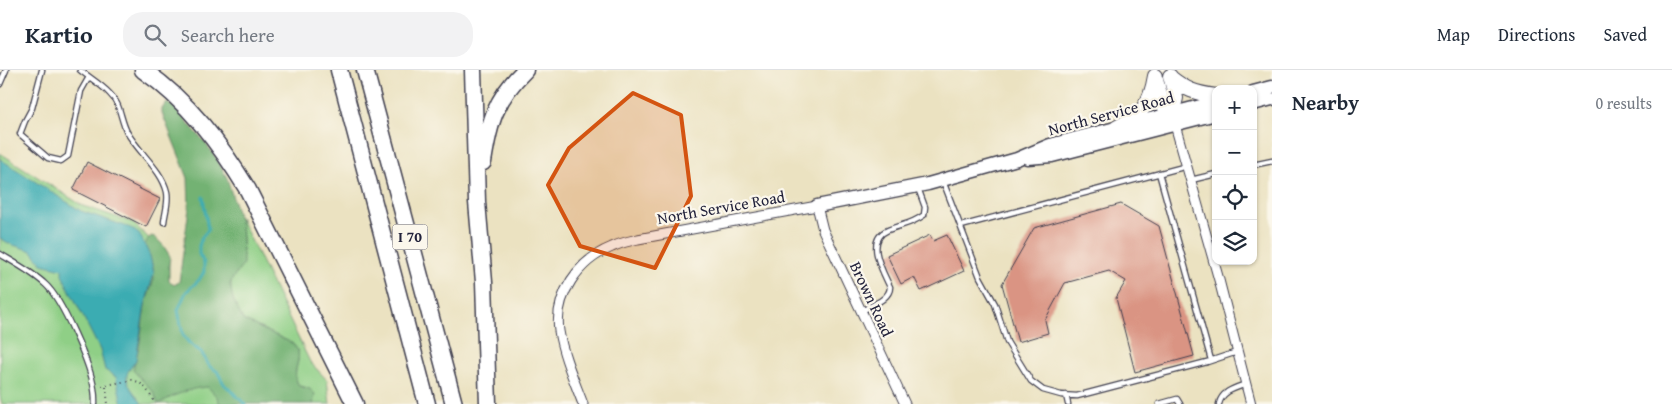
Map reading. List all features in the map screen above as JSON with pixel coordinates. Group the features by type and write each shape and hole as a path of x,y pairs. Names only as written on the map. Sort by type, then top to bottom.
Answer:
{"highway":[{"path":"143,70 177,98 205,127 229,158 248,190 355,404"},
{"name":"I 70","path":"339,70 427,404"},
{"name":"I 70","path":"365,70 454,404"},
{"path":"472,70 484,282 488,404"},
{"path":"478,202 490,124 504,94 525,70"}],"main road":[{"path":"1154,73 1163,105 1174,119"},
{"path":"1116,128 1134,118 1146,105 1152,94 1154,73"},
{"path":"1169,73 1176,98 1174,119"},
{"path":"1169,73 1184,88 1212,95"}],"street":[{"path":"1257,91 1272,87"},
{"path":"1257,103 1272,99"},
{"name":"North Service Road","path":"1017,159 1052,156 1174,119 1212,104"},
{"name":"North Service Road","path":"583,404 566,358 559,330 559,305 568,283 586,263 611,247 638,239 817,206 943,180 1017,159 1050,145 1116,128 1212,114"},
{"path":"1174,119 1220,280 1251,404"},
{"name":"Brown Road","path":"817,206 823,230 905,404"}],"lane":[{"path":"0,84 6,70"},
{"path":"42,70 32,108 20,134 48,158 61,161 68,156 81,91 89,77"},
{"path":"80,70 111,94 119,106 127,132 164,183 168,194 164,222"},
{"path":"1257,164 1272,161"},
{"path":"961,226 1187,166"},
{"path":"1159,173 1211,360"},
{"path":"1191,180 1212,175"},
{"path":"943,180 980,277 995,304 1007,342 1030,381 1043,390 1066,396 1077,396 1238,352"},
{"path":"861,311 881,300 890,291 878,261 876,251 877,240 885,231 914,222 924,215 925,207 917,186"},
{"path":"0,254 46,285 64,312 76,336 94,387 95,404"},
{"path":"1214,404 1220,403 1220,399 1228,390 1246,384"},
{"path":"1066,396 1068,404"},
{"path":"1159,404 1177,399 1180,404"}],"path":[{"path":"94,387 136,380 149,392 155,404"},
{"path":"106,386 108,404"}],"highlighted area":[{"path":"633,93 681,115 691,196 655,268 580,246 548,185 569,148"}],"green space":[{"path":"166,103 173,106 203,140 217,159 227,178 241,225 243,255 243,265 230,284 233,299 243,320 292,343 298,354 296,379 299,386 310,389 315,394 313,404 220,404 217,397 208,387 182,392 158,404 154,393 133,370 140,342 145,305 154,279 153,267 145,246 147,240 151,236 155,237 163,245 170,256 169,280 174,285 179,282 189,208 188,178 162,113"},
{"path":"0,153 83,206 132,222 159,248 167,303 236,404 2,404 0,396"},
{"path":"240,217 310,362 327,380 330,404 313,404 305,387 299,386 296,379 298,354 292,343 243,320 236,307 231,288 232,280 238,271 242,259"}],"water":[{"path":"0,159 81,211 131,228 142,239 150,256 154,273 145,305 136,360 127,374 127,379 142,404 122,404 116,377 105,370 100,350 62,275 62,269 42,264 32,251 10,244 0,238"}],"building":[{"path":"87,162 160,199 146,227 73,190"},
{"path":"1121,204 1159,226 1194,356 1135,372 1116,298 1126,281 1109,271 1065,283 1045,320 1048,333 1018,342 1002,284 1034,228"},
{"path":"930,235 933,241 947,235 964,271 921,291 914,277 901,284 887,255"}],"waterway":[{"path":"203,197 208,230 202,237 199,254 204,263 204,272 199,280 186,292 178,310 183,335 189,343 201,352 210,367 217,371 224,384 245,404"}]}
